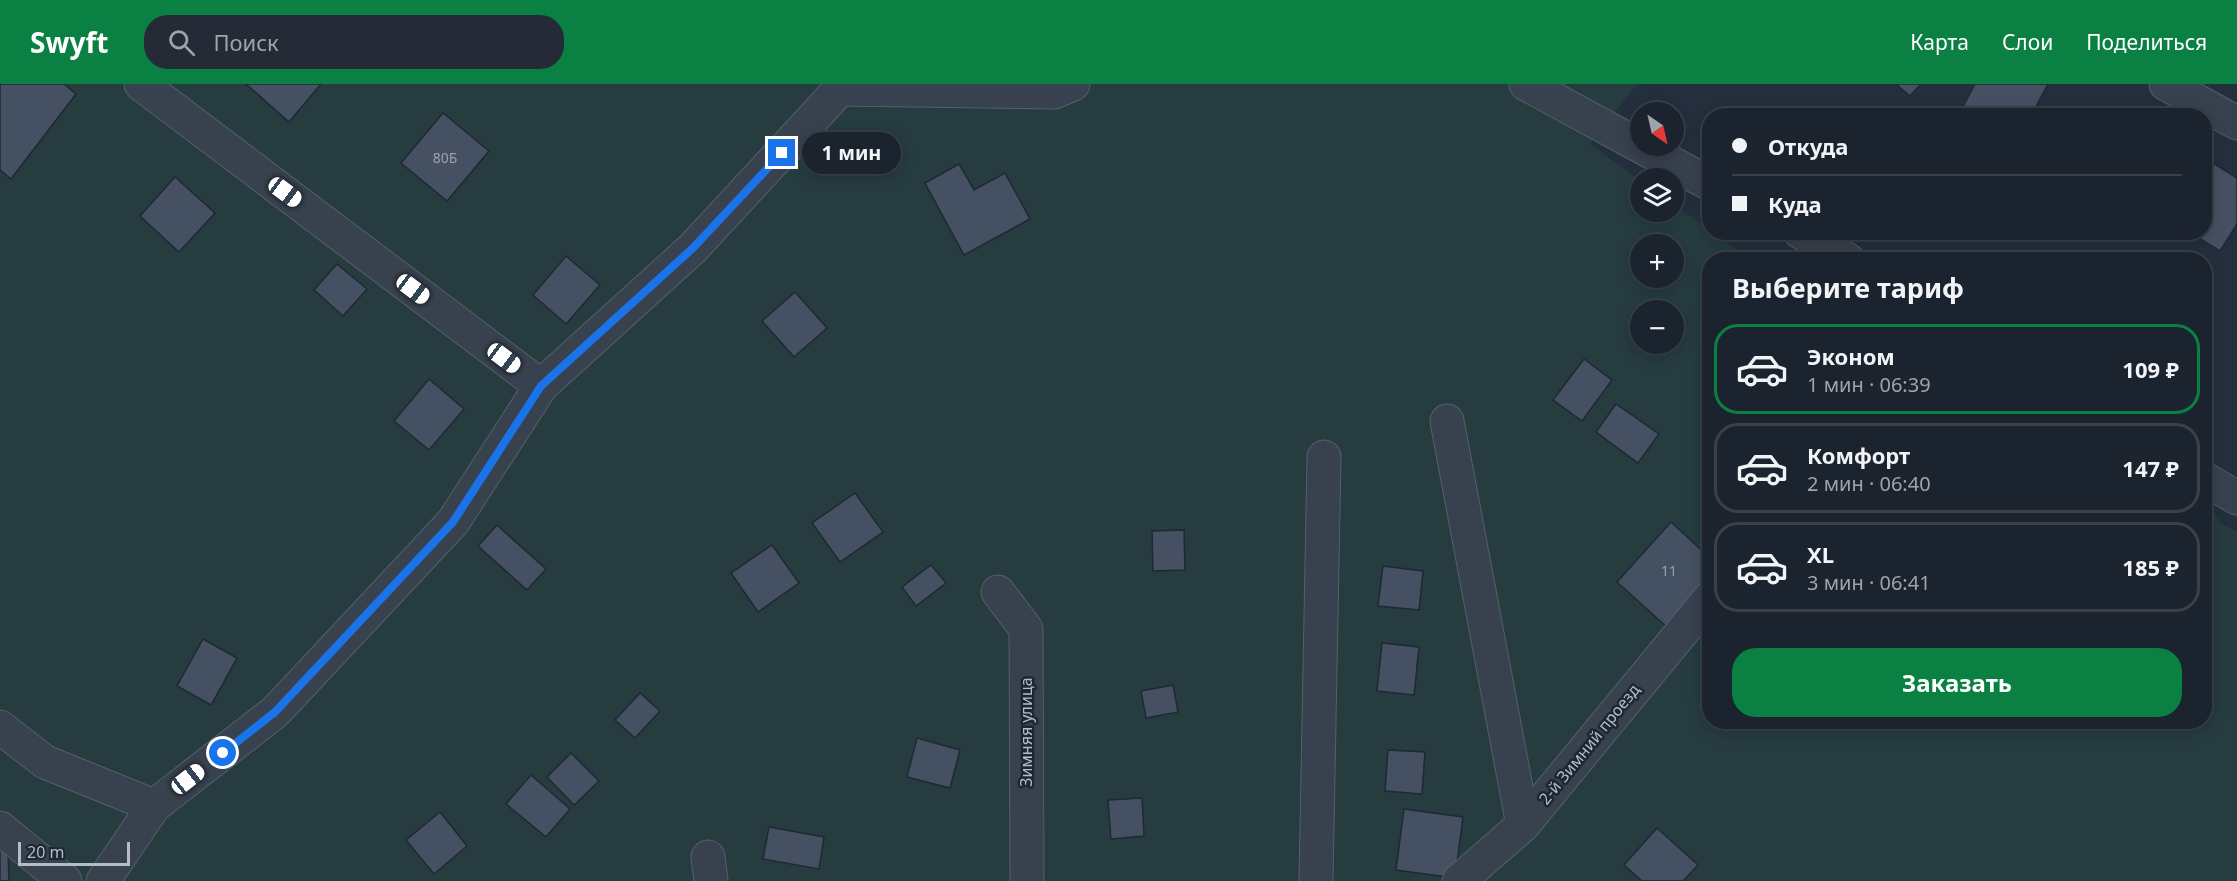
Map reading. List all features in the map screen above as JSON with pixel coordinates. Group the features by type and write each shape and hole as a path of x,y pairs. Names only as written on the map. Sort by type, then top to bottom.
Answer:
{"street":[{"path":"141,84 541,386"},
{"path":"103,881 154,806 275,712 453,522 541,386 693,248 840,89 1054,92 1073,84"},
{"path":"1526,84 1702,180"},
{"path":"2166,84 2210,108"},
{"path":"2212,109 2237,123"},
{"path":"1814,240 1834,252"},
{"path":"1447,421 1523,825"},
{"path":"1316,881 1324,457"},
{"path":"2212,483 2237,498"},
{"name":"Зимняя улица","path":"998,592 1026,629 1027,881"},
{"name":"2-й Зимний проезд","path":"1459,881 1523,825 1702,608"},
{"path":"0,727 45,762 154,806"},
{"path":"0,828 65,881"}],"green space":[{"path":"0,84 1637,84 1590,144 1630,173 1630,222 1684,222 1684,211 1702,224 1702,240 1723,240 1741,252 1702,252 1702,729 2212,729 2212,509 2221,524 2237,531 2237,881 0,881"}],"building":[{"path":"0,84 64,84 76,94 11,179 0,170"},
{"path":"246,84 321,84 289,122"},
{"path":"1896,84 1921,84 1910,96"},
{"path":"1975,84 2048,84 2035,108 1962,108"},
{"path":"443,113 489,151 447,201 401,163"},
{"path":"2212,162 2237,178 2237,224 2220,251 2202,240 2212,240"},
{"path":"959,164 974,190 1005,173 1030,219 964,255 925,183"},
{"path":"175,177 215,213 179,252 140,216"},
{"path":"566,256 600,285 566,324 533,295"},
{"path":"337,264 367,289 343,316 314,290"},
{"path":"795,292 827,328 794,357 762,321"},
{"path":"1584,359 1612,380 1582,421 1553,400"},
{"path":"429,379 464,409 429,450 394,421"},
{"path":"1616,404 1659,434 1638,463 1596,432"},
{"path":"855,493 883,532 840,562 812,523"},
{"path":"1671,522 1702,551 1702,591 1668,628 1617,582"},
{"path":"497,525 546,569 527,590 478,546"},
{"path":"1184,530 1185,570 1153,571 1152,531"},
{"path":"772,545 799,583 758,612 731,573"},
{"path":"931,565 946,583 916,606 902,587"},
{"path":"1383,566 1423,571 1419,610 1378,606"},
{"path":"203,639 237,658 211,705 177,686"},
{"path":"1382,643 1419,647 1414,695 1377,691"},
{"path":"1173,685 1178,712 1146,718 1141,691"},
{"path":"640,693 660,711 635,738 615,720"},
{"path":"917,738 960,750 950,788 907,777"},
{"path":"1388,750 1425,752 1422,794 1385,791"},
{"path":"571,753 599,781 574,805 547,777"},
{"path":"531,775 570,809 546,837 506,804"},
{"path":"1142,798 1144,836 1111,839 1108,800"},
{"path":"1404,809 1463,817 1455,878 1396,870"},
{"path":"440,812 467,846 434,874 406,840"},
{"path":"769,827 824,837 819,869 763,859"},
{"path":"1657,828 1698,865 1683,881 1642,881 1624,865"},
{"path":"0,850 8,850 9,881 0,881"}],"route":[{"path":"223,753 275,712 453,522 541,386 693,248 782,153"}]}
